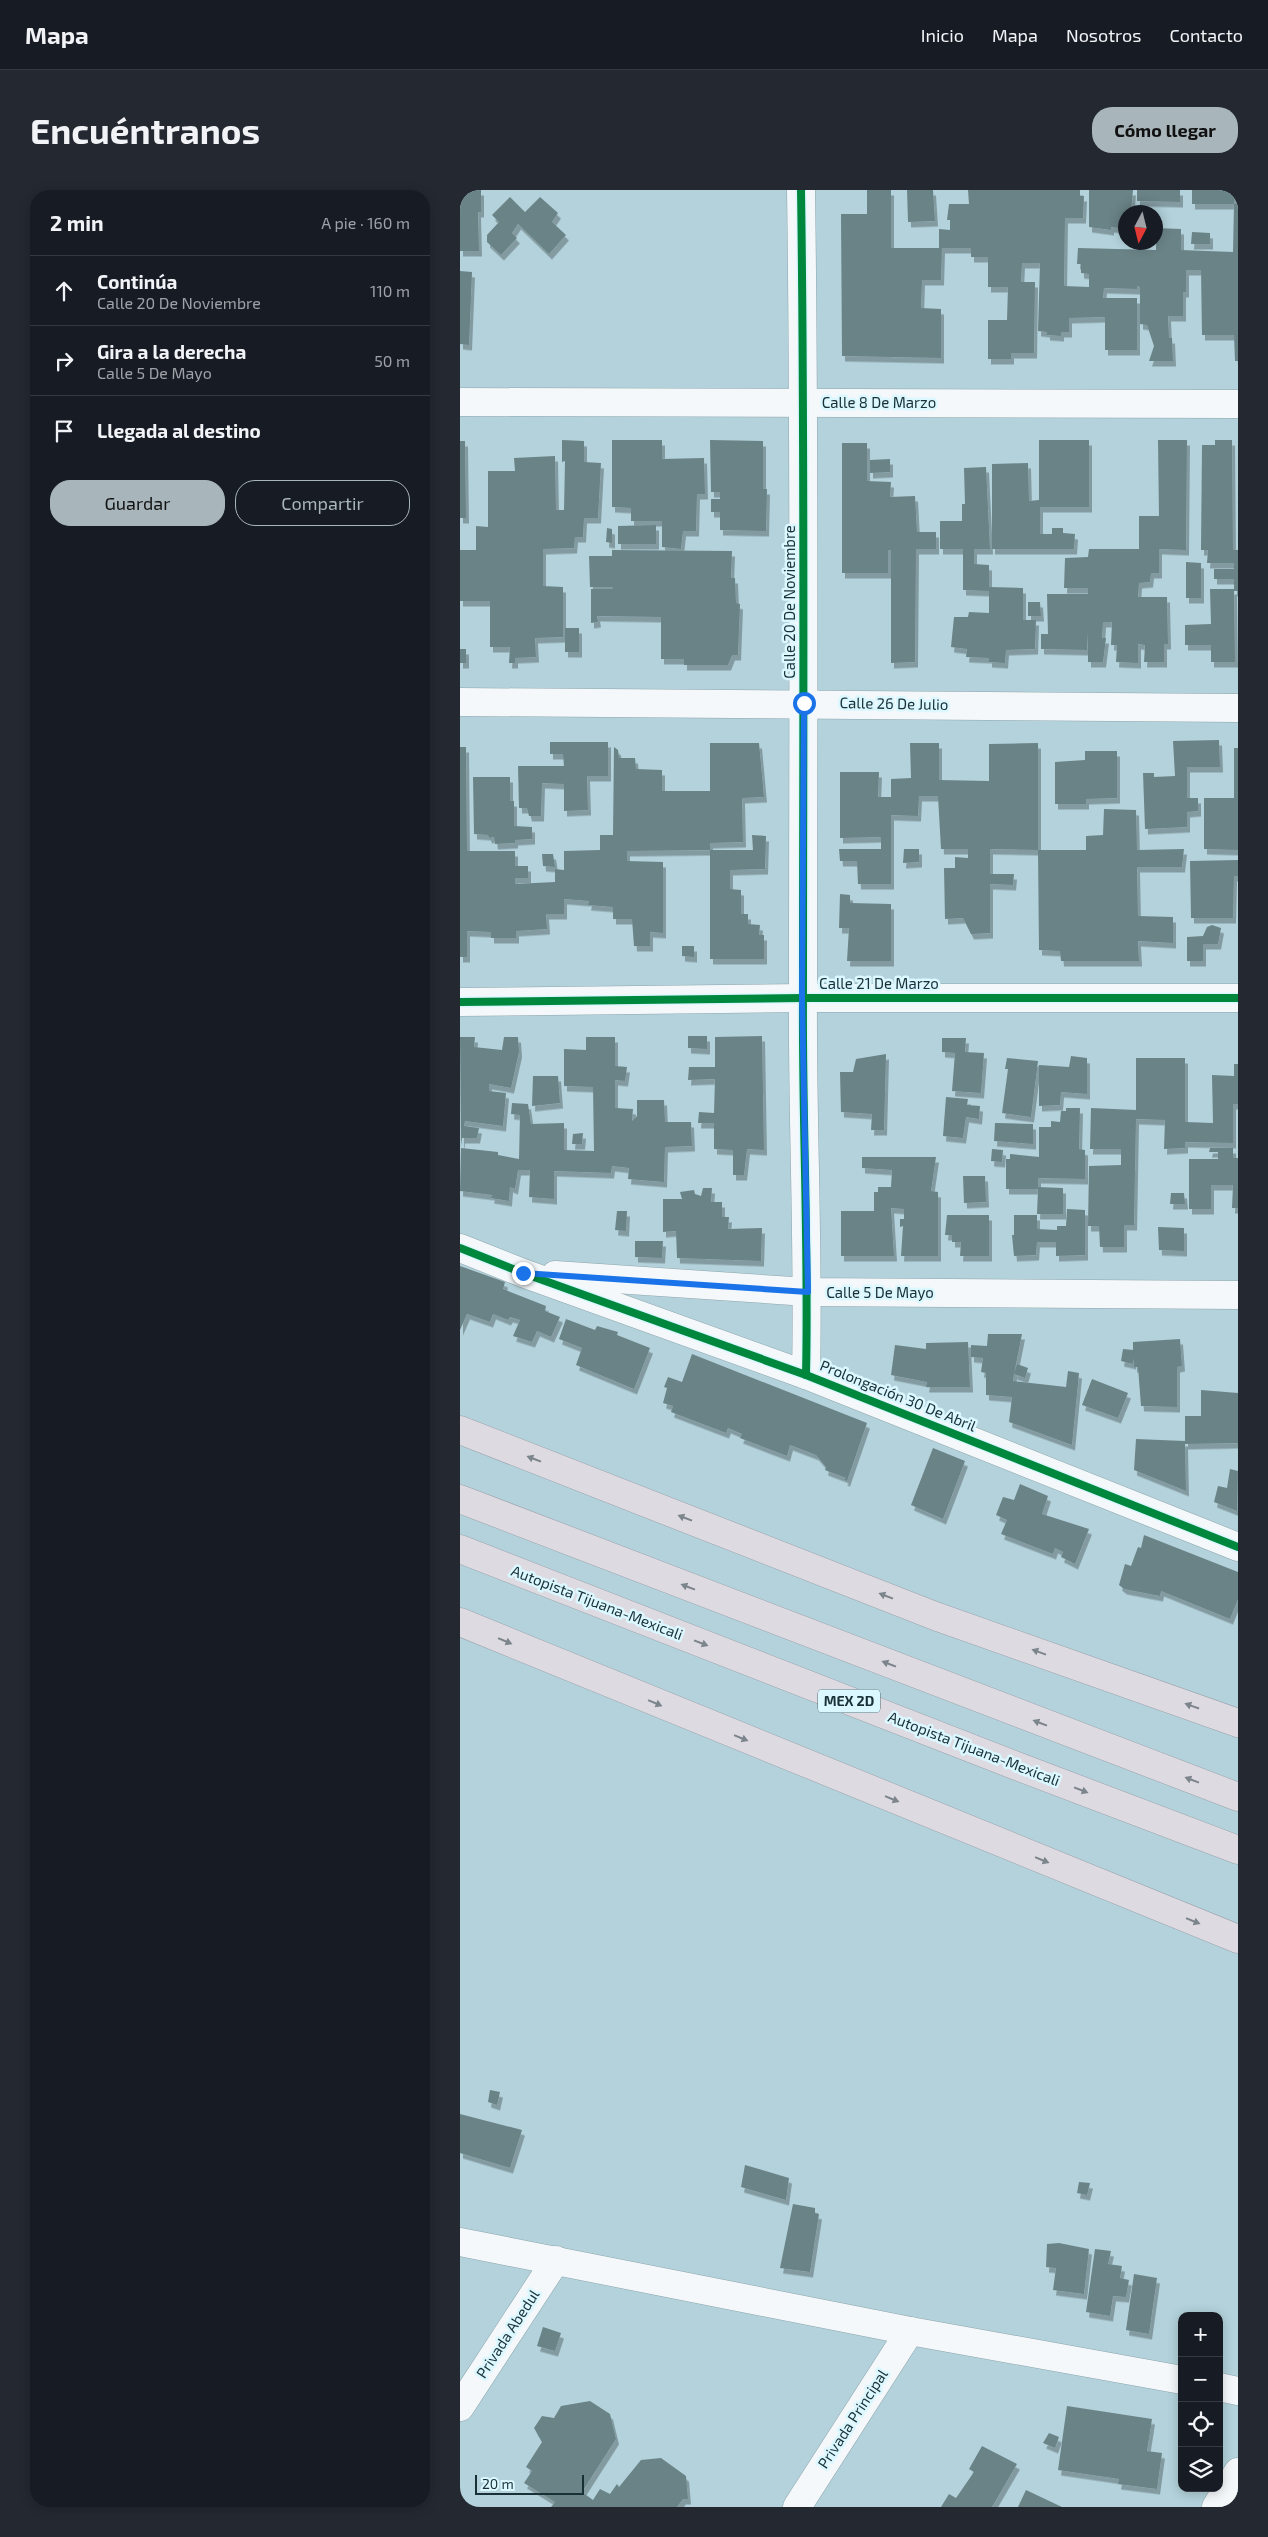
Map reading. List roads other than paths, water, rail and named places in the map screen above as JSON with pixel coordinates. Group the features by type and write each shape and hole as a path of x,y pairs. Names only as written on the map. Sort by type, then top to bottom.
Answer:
{"highway":[{"path":"460,1430 935,1616 1238,1723"},
{"path":"460,1499 1238,1797"},
{"name":"Autopista Tijuana-Mexicali","path":"460,1549 1014,1765 1238,1850"},
{"path":"460,1622 696,1720 1238,1939"}],"street":[{"name":"Calle 20 De Noviembre","path":"801,190 804,403 802,998 808,1292 806,1375"},
{"name":"Calle 8 De Marzo","path":"460,402 1238,404"},
{"name":"Calle 26 De Julio","path":"460,702 804,703 1238,708"},
{"name":"Calle 21 De Marzo","path":"460,1002 802,998 1238,998"},
{"name":"Prolongación 30 De Abril","path":"460,1248 523,1273 806,1375 1238,1547"},
{"name":"Calle 5 De Mayo","path":"523,1273 808,1292 1238,1295"},
{"path":"460,2242 910,2330 1178,2379"},
{"name":"Privada Abedul","path":"460,2407 556,2260"},
{"name":"Privada Principal","path":"797,2507 910,2330"},
{"path":"1223,2388 1238,2390"},
{"path":"1216,2507 1238,2472"}]}
